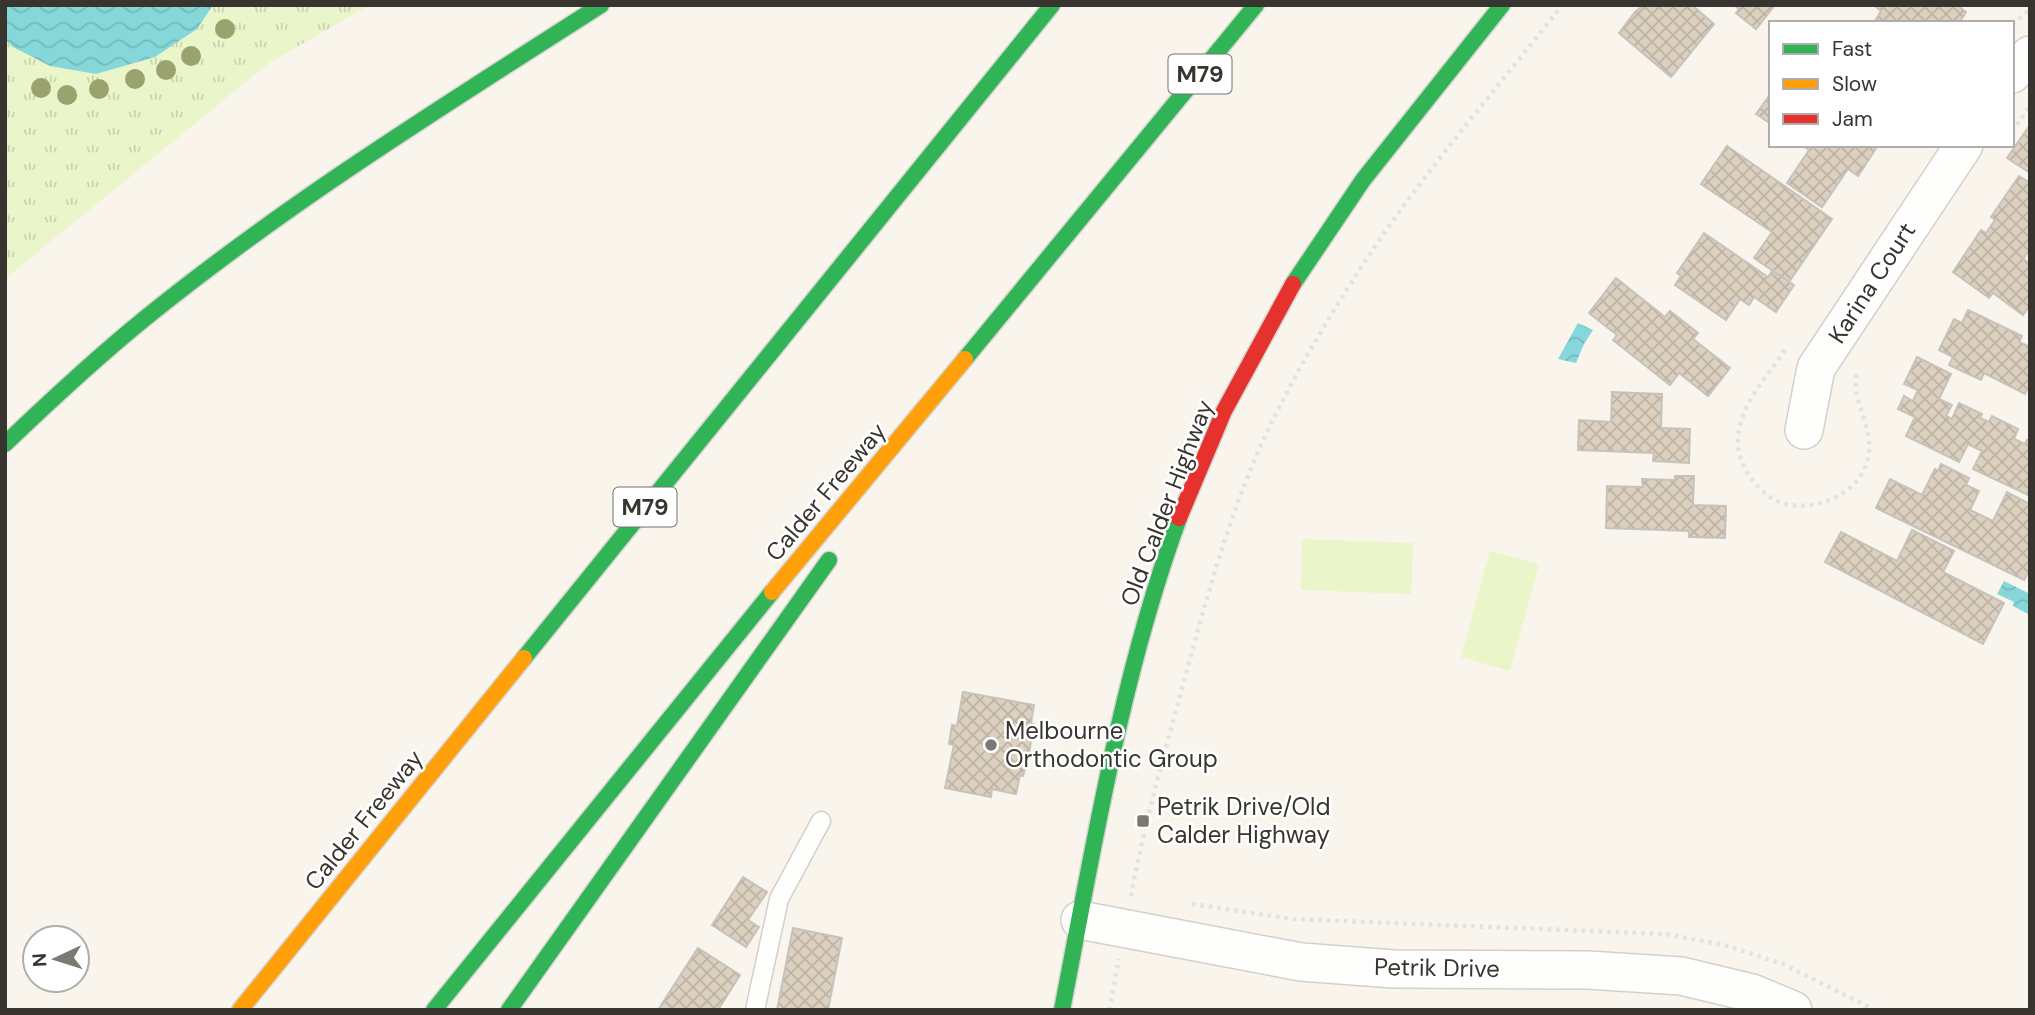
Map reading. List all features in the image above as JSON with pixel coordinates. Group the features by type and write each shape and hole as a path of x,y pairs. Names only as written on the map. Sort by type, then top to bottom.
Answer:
{"main road":[{"path":"5,444 77,376 129,332 243,244 389,143 601,5"},
{"name":"Calder Freeway","path":"240,1010 1052,5"},
{"name":"Calder Freeway","path":"434,1010 719,655 1256,5"},
{"name":"Old Calder Highway","path":"1062,1010 1109,769 1137,652 1174,536 1223,414 1285,298 1333,225 1385,151 1503,5"},
{"path":"901,462 1144,143"},
{"path":"509,1010 836,550"}],"street":[{"path":"2014,72 2030,55"},
{"name":"Karina Court","path":"1804,430 1816,368 1963,147"},
{"name":"Petrik Drive","path":"1080,920 1301,962 1394,969 1588,970 1681,976 1752,993 1793,1010"}],"lane":[{"path":"755,1010 779,899 821,821"}],"path":[{"path":"1109,1010 1139,855 1205,602 1227,529 1258,452 1314,345 1360,268 1413,191 1562,5"},
{"path":"2014,22 2030,10"},
{"path":"2014,129 2030,106"}],"green space":[{"path":"5,5 370,5 269,63 5,279"},
{"path":"1302,539 1413,543 1411,594 1301,590"},
{"path":"1490,551 1539,564 1510,671 1461,657"}],"water":[{"path":"5,5 213,5 197,29 155,57 96,74 50,66 13,47 5,39"},
{"path":"1578,323 1593,330 1576,363 1558,359"},
{"path":"2004,581 2030,594 2028,614 2013,606 2014,602 1997,594"}],"building":[{"path":"1644,5 1692,5 1714,24 1671,77 1619,33"},
{"path":"1734,5 1775,5 1756,29 1736,13 1739,9"},
{"path":"1957,5 1966,12 1960,21 1875,21 1881,11 1876,7"},
{"path":"1769,96 1769,123 1756,114"},
{"path":"2030,125 2030,173 2007,158"},
{"path":"1727,146 1832,219 1789,282 1754,258 1772,232 1701,184"},
{"path":"1805,147 1877,147 1858,176 1848,169 1822,207 1787,183 1809,150"},
{"path":"2019,176 2030,183 2030,249 2023,259 2030,263 2030,305 2023,315 1993,293 1989,298 1953,272 1981,230 1986,233 1995,220 1991,217"},
{"path":"1704,233 1768,277 1772,271 1794,285 1776,312 1754,297 1749,305 1740,299 1726,320 1675,285 1681,276 1677,273"},
{"path":"1616,278 1665,317 1670,311 1698,333 1693,339 1730,368 1708,396 1679,373 1670,385 1613,340 1617,335 1589,313"},
{"path":"1968,310 2022,336 2019,342 2030,347 2030,384 2025,394 1984,373 1981,380 1949,365 1953,357 1939,350 1954,319 1962,323"},
{"path":"1917,357 1951,374 1939,399 1952,405 1946,416 1952,419 1959,403 1982,414 1980,418 1989,422 1992,416 2018,429 2014,439 2025,444 2027,440 2030,442 2030,496 1973,469 1982,451 1968,444 1959,462 1906,436 1915,417 1898,409 1904,396 1913,401 1918,390 1904,384"},
{"path":"1612,392 1662,394 1661,428 1690,429 1689,463 1653,461 1654,453 1578,450 1579,420 1611,422"},
{"path":"1941,464 1969,478 1966,485 1979,491 1970,510 1993,521 2007,492 2030,504 2030,569 2024,580 1876,508 1890,479 1922,495 1935,469 1938,471"},
{"path":"1675,476 1694,476 1693,505 1726,506 1725,538 1689,537 1689,531 1606,528 1607,486 1643,487 1642,479 1675,480"},
{"path":"1912,530 1954,551 1943,572 2004,603 1983,644 1825,562 1841,532 1897,561"},
{"name":"Melbourne Orthodontic Group","path":"963,692 1034,705 1028,759 1023,776 1020,775 1016,794 992,789 991,797 945,788 954,745 949,744 952,725 957,726"},
{"path":"743,877 767,892 748,920 759,927 746,947 712,925"},
{"path":"793,928 842,938 828,1010 777,1010"},
{"path":"698,948 740,975 718,1010 658,1010"}],"traffic: fast":[{"path":"5,444 125,335 253,235 368,156 601,5"},
{"path":"524,658 1052,5"},
{"path":"965,359 1256,5"},
{"path":"1293,284 1363,180 1502,5"},
{"path":"1062,1010 1125,700 1159,578 1179,518"},
{"path":"509,1010 829,560"},
{"path":"434,1010 772,592"}],"traffic: slow":[{"path":"772,592 965,359"},
{"path":"240,1010 524,658"}],"traffic: jam":[{"path":"1179,518 1224,411 1293,284"}],"place":[{"name":"Melbourne Orthodontic Group","path":"991,745"},
{"name":"Petrik Drive/Old Calder Highway","path":"1143,821"}]}
